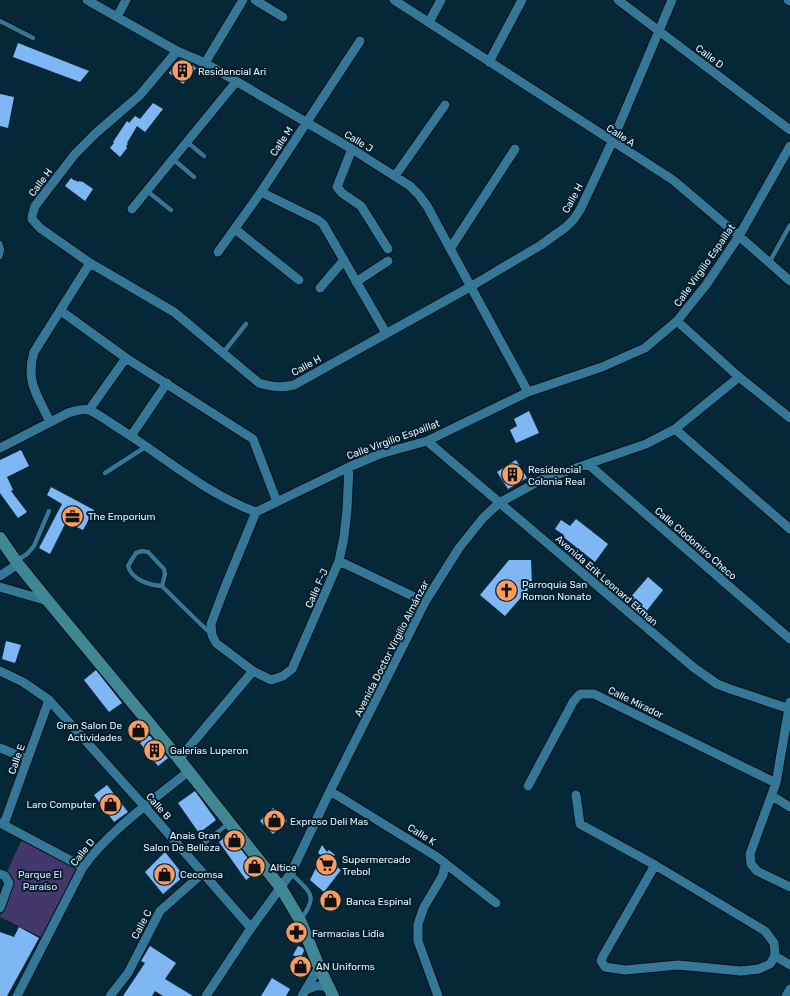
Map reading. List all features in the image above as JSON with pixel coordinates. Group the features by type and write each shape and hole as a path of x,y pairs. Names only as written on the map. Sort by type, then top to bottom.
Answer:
{"main road":[{"path":"0,538 48,601 189,771 281,888 300,920 319,967 332,993"}],"street":[{"name":"Calle J","path":"87,0 177,51 205,63 352,149 396,176 419,195 528,392"},
{"path":"117,17 126,0"},
{"path":"205,63 243,0"},
{"path":"256,0 283,17"},
{"name":"Calle A","path":"394,0 673,180 790,281"},
{"path":"429,22 441,0"},
{"path":"489,62 522,0"},
{"name":"Calle D","path":"618,0 790,130"},
{"name":"Calle H","path":"177,51 140,95 96,133 75,154 35,206 32,216 34,222 40,228 90,263 174,312 259,383 283,388 294,385 470,287 541,245 566,227 574,219 581,208 612,142 672,0"},
{"name":"Calle M","path":"218,252 261,192 360,41"},
{"path":"132,210 236,82"},
{"path":"396,176 445,106"},
{"name":"Calle Virgilio Espaillat","path":"256,512 349,467 380,454 427,441 528,392 602,367 645,348 677,321 706,285 739,236 790,146"},
{"path":"352,149 337,187 342,193 361,206 388,250"},
{"path":"450,249 515,149"},
{"path":"261,192 323,224 386,333"},
{"path":"235,229 299,280"},
{"path":"320,288 344,260"},
{"path":"356,282 388,261"},
{"path":"50,422 34,388 31,378 30,364 34,352 90,263"},
{"path":"61,311 126,358 253,438 277,502"},
{"path":"677,321 739,377 790,418"},
{"path":"89,410 126,358"},
{"name":"Avenida Doctor Virgilio Almánzar","path":"281,888 291,873 330,791 425,602 459,548 483,518 499,503 541,480 646,444 675,429 739,377"},
{"path":"131,436 167,383"},
{"path":"0,448 68,413 78,410 89,410 131,436 220,496 256,512 211,624 212,635 216,643 253,670 179,759"},
{"path":"675,429 790,529"},
{"name":"Avenida Erik Leonard Ekman","path":"427,441 693,667 717,684 756,698 790,706"},
{"name":"Calle Clodomiro Checo","path":"588,464 790,639"},
{"name":"Calle F-J","path":"253,670 271,680 283,676 292,669 339,561 344,537 347,510 349,467"},
{"path":"339,561 425,602"},
{"path":"0,576 17,562"},
{"path":"0,586 48,601"},
{"name":"Calle B","path":"0,671 24,682 49,700 251,928"},
{"name":"Calle Mirador","path":"528,786 573,702 580,694 594,694 776,783"},
{"name":"Calle E","path":"2,824 49,700"},
{"path":"790,706 776,783 750,854 751,864 757,871 790,887"},
{"path":"0,748 27,759"},
{"name":"Calle D","path":"17,996 83,867 96,850 189,771"},
{"name":"Calle K","path":"330,791 445,863 496,903"},
{"path":"576,795 580,824 655,865 765,931 774,943 775,956 770,964 759,969 741,971 678,965 625,970 605,967 601,961 655,865"},
{"path":"772,796 790,806"},
{"path":"2,824 83,867"},
{"path":"438,996 418,941 418,924 424,907 442,875 445,863"},
{"name":"Calle C","path":"110,996 128,973 160,912 203,873"},
{"path":"0,874 4,876 9,883 0,908"},
{"path":"206,996 251,928 281,888"},
{"path":"775,956 790,965"},
{"path":"304,993 319,967"},
{"path":"304,993 314,987 322,985 332,993"},
{"path":"786,996 790,989"}],"lane":[{"path":"0,21 33,38"},
{"path":"187,142 204,156"},
{"path":"173,159 194,177"},
{"path":"147,191 171,210"},
{"path":"769,262 790,225"},
{"path":"0,243 2,250 0,257"},
{"path":"223,353 246,324"},
{"path":"105,473 146,446"},
{"path":"17,562 34,546 49,511"},
{"path":"162,586 165,574 164,568 148,552 142,551 136,553 128,566 130,570 142,582 162,586 212,635"},
{"path":"198,849 229,823"},
{"path":"291,873 310,893 312,901 309,909 300,920"}],"green space":[{"name":"Parque El Paraíso","path":"22,839 72,865 76,874 41,937 0,917 11,887 6,874"}],"building":[{"path":"18,43 89,71 80,82 13,57"},
{"name":"Residencial Ari","path":"181,59 196,68 183,84 169,73"},
{"path":"0,94 14,97 8,128 0,126"},
{"path":"153,103 163,109 145,132 137,126 127,143 127,148 120,157 110,148 114,143 113,142 127,121 129,123 135,116 140,119"},
{"path":"71,178 78,182 83,182 93,189 85,201 65,186"},
{"path":"529,411 539,433 516,443 510,430 517,426 514,419"},
{"path":"21,450 29,466 7,477 13,490 11,491 27,512 18,518 0,493 0,460"},
{"name":"Residencial Colonia Real","path":"516,460 527,478 508,489 497,472"},
{"name":"The Emporium","path":"51,487 94,510 83,530 66,522 50,554 39,548 62,504 47,495"},
{"path":"576,519 608,544 595,562 555,529 561,520 570,526"},
{"name":"Parroquia San Romon Nonato","path":"509,560 531,560 532,585 505,616 480,595"},
{"path":"648,577 663,590 645,613 629,599"},
{"path":"6,641 21,645 15,663 2,659"},
{"path":"96,670 122,703 109,712 84,680"},
{"name":"Galerias Luperon","path":"136,723 150,736 168,758 158,766 140,743 142,742 130,728"},
{"name":"Laro Computer","path":"107,785 128,812 114,822 94,795"},
{"path":"195,791 216,820 199,833 178,803"},
{"name":"Expreso Deli Mas","path":"273,808 287,821 273,834 260,821"},
{"path":"229,834 258,871 246,880 219,842"},
{"name":"Supermercado Trebol","path":"322,845 327,852 329,850 335,855 331,858 335,865 341,870 324,892 310,880 322,856 318,853"},
{"name":"Cecomsa","path":"165,852 184,876 163,894 145,872"},
{"name":"Banca Espinal","path":"333,893 339,899 330,909 324,903"},
{"path":"19,927 39,938 7,996 0,996 0,932 14,937"},
{"path":"295,929 298,936 293,938 290,931"},
{"path":"150,946 176,963 165,979 193,996 163,996 155,991 152,996 123,996 145,963 141,961"},
{"path":"298,946 303,948 304,951 300,959 293,955"},
{"name":"AN Uniforms","path":"301,959 308,964 301,973 294,969"},
{"path":"272,978 290,989 286,996 261,996"}],"place":[{"name":"Residencial Ari","path":"183,71"},
{"name":"Residencial Colonia Real","path":"512,475"},
{"name":"The Emporium","path":"73,516"},
{"name":"Parroquia San Romon Nonato","path":"506,590"},
{"name":"Gran Salon De Actividades","path":"138,731"},
{"name":"Galerias Luperon","path":"155,750"},
{"name":"Laro Computer","path":"111,804"},
{"name":"Expreso Deli Mas","path":"274,821"},
{"name":"Anais Gran Salon De Belleza","path":"235,841"},
{"name":"Supermercado Trebol","path":"326,865"},
{"name":"Altice","path":"255,867"},
{"name":"Cecomsa","path":"165,874"},
{"name":"Banca Espinal","path":"331,901"},
{"name":"Farmacias Lidia","path":"296,933"},
{"name":"AN Uniforms","path":"301,966"}]}
